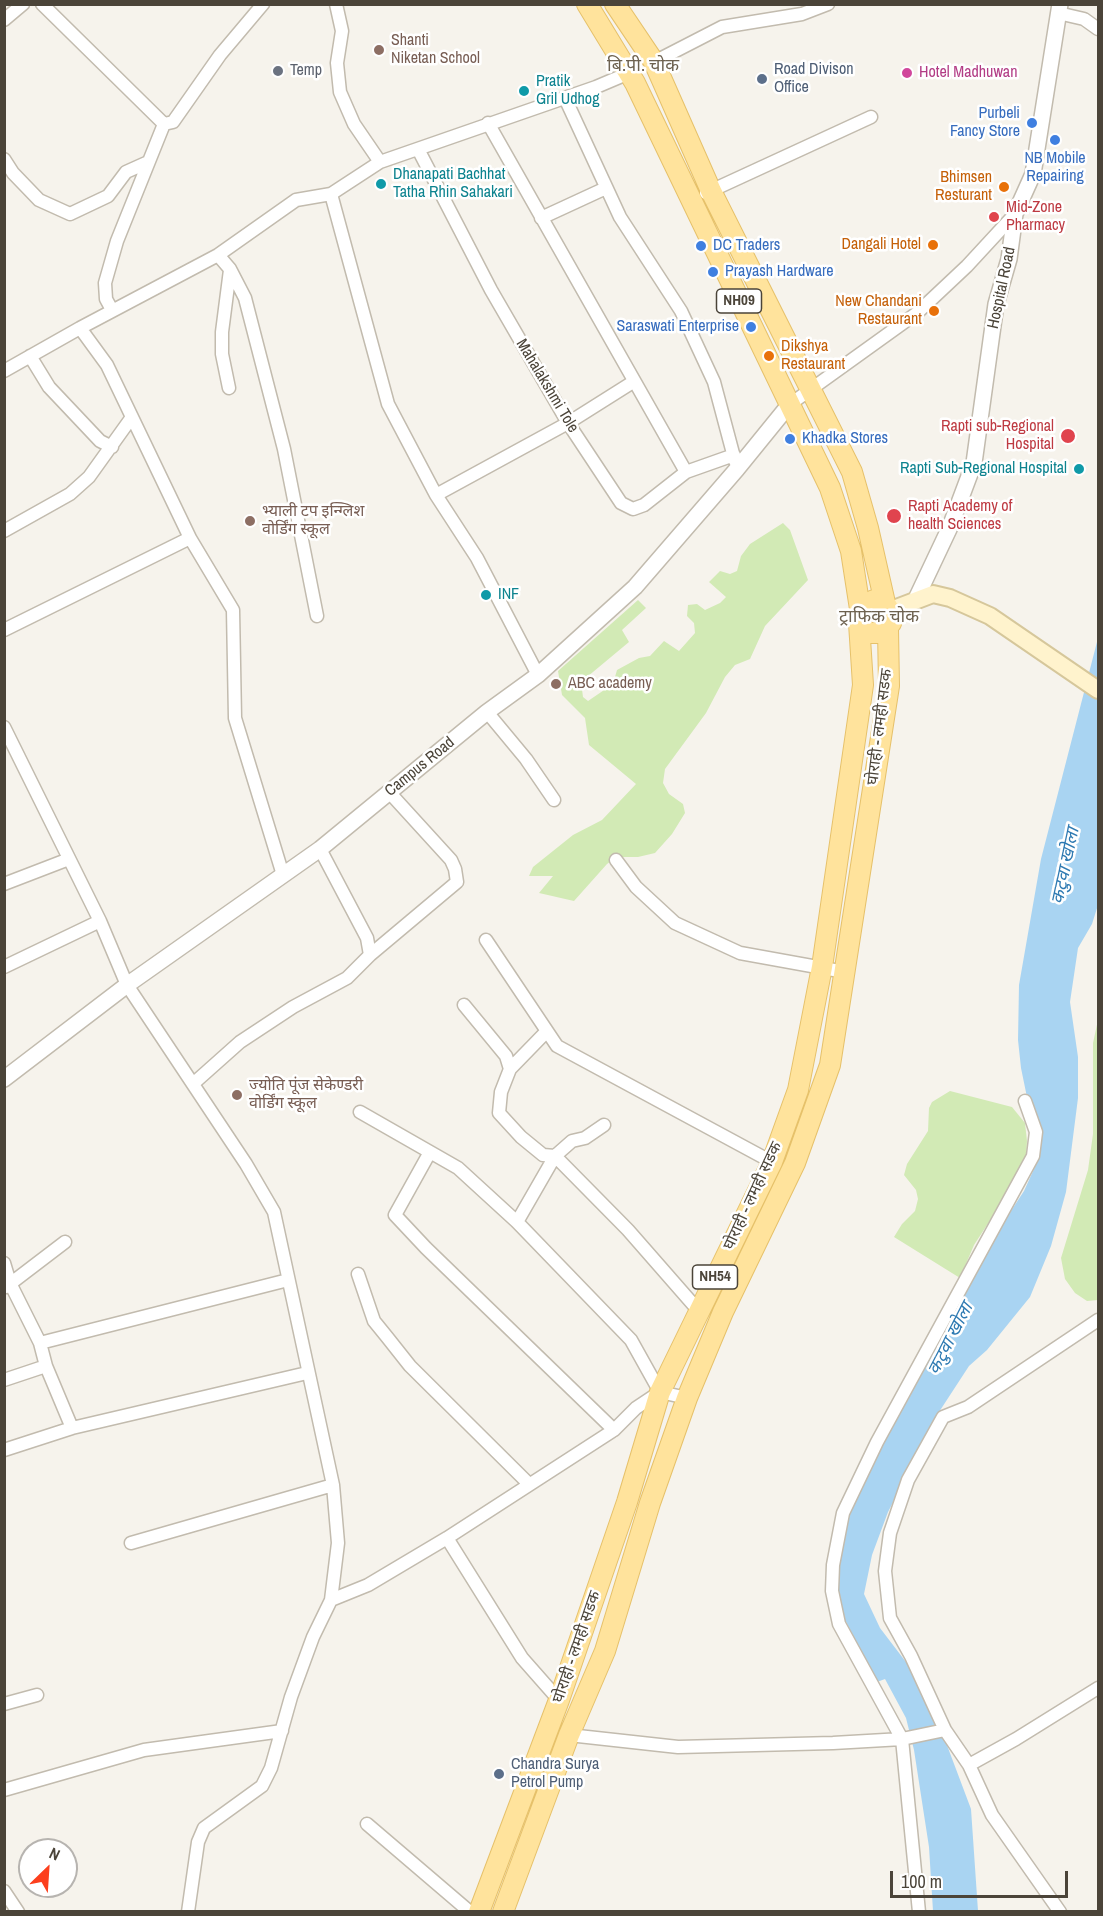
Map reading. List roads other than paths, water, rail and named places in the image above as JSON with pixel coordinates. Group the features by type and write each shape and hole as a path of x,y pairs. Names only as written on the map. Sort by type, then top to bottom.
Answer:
{"main road":[{"name":"NH09","path":"587,4 629,73 693,200 830,488 851,551 859,616"},
{"name":"NH09","path":"615,4 653,61 711,190 852,472 888,614"},
{"path":"629,73 653,61"},
{"path":"888,614 874,600 859,616 868,633 882,633 888,614 916,599 933,594 950,598 990,616 1098,690"},
{"name":"घोराही - लमही सडक","path":"503,1911 569,1736 605,1651 650,1503 687,1398 723,1312 795,1163 830,1065 889,686 888,614"},
{"name":"घोराही - लमही सडक","path":"479,1911 559,1700 627,1502 660,1392 772,1162 798,1090 822,967 863,684 859,616"}],"street":[{"path":"4,20 23,4"},
{"path":"42,4 164,124"},
{"path":"164,124 173,122 220,56 264,4"},
{"path":"336,4 342,31 337,63 340,92 354,124 380,162"},
{"path":"653,61 722,27 828,4"},
{"path":"1059,9 1098,29"},
{"name":"Hospital Road","path":"916,599 950,527 974,463 996,304 1009,259 1015,214 1033,174 1059,9"},
{"path":"4,371 112,310 218,255 296,200 331,194 380,162 419,151 488,123 565,98 629,73"},
{"path":"565,98 620,217 686,321 714,382 736,462"},
{"path":"693,200 871,117"},
{"path":"488,123 686,472"},
{"path":"112,310 106,299 105,283 117,241 164,124"},
{"name":"Mahalakshmi Tole","path":"419,151 491,290 568,423 621,503 633,509 644,505 686,472 736,462"},
{"path":"4,159 13,173 39,200 70,214 108,196 126,172 146,164"},
{"path":"541,218 606,188"},
{"path":"331,194 388,404 436,495 477,558 537,675"},
{"path":"789,405 917,313 967,266 1015,214"},
{"path":"218,255 230,269 244,298 284,449 317,616"},
{"path":"229,388 222,354 222,332 230,269"},
{"path":"80,328 107,365 190,538 233,610 235,718 283,875"},
{"path":"30,356 49,387 100,441 112,447"},
{"path":"436,495 568,423 633,382"},
{"name":"Campus Road","path":"4,1079 127,985 320,849 487,712 537,675 635,586 736,462 789,405"},
{"path":"4,531 70,494 89,477 132,417"},
{"path":"4,630 190,538"},
{"path":"487,712 526,759 554,800"},
{"path":"4,727 100,921 127,985 194,1083 274,1212 333,1485 338,1544 331,1600 313,1637 272,1768 262,1786 204,1828 198,1842 188,1911"},
{"path":"194,1083 240,1042 293,1007 346,978 457,882 456,869 451,860 389,792"},
{"path":"320,849 367,938 370,955"},
{"path":"4,884 69,859"},
{"path":"616,860 636,887 675,923 740,953 845,972"},
{"path":"4,967 100,921"},
{"path":"486,940 557,1046 772,1162"},
{"path":"464,1005 498,1043 510,1069"},
{"path":"546,1032 510,1069 501,1092 499,1113 521,1137 543,1155 555,1156 628,1230 698,1310"},
{"path":"919,1911 902,1739 862,1671 839,1624 832,1591 835,1548 843,1513 877,1442 1033,1156 1036,1132 1025,1101"},
{"path":"360,1112 458,1168 517,1222 631,1340 660,1392"},
{"path":"517,1222 555,1156 572,1141 585,1138 604,1125"},
{"path":"430,1152 395,1215 426,1248 614,1430"},
{"path":"7,1286 64,1242"},
{"path":"4,1263 7,1286 40,1343 46,1366 72,1428"},
{"path":"358,1274 374,1321 410,1366 529,1484"},
{"path":"40,1343 288,1280"},
{"path":"1058,1911 992,1815 969,1765 945,1730 911,1656 890,1618 885,1571 890,1533 908,1480 943,1417 968,1407 1098,1320"},
{"path":"4,1380 46,1366"},
{"path":"4,1450 72,1428 307,1372"},
{"path":"331,1600 368,1585 447,1538 614,1430 636,1408 660,1392 687,1398"},
{"path":"131,1544 333,1485"},
{"path":"447,1538 522,1658 559,1700"},
{"path":"969,1765 1098,1688"},
{"path":"4,1704 37,1695"},
{"path":"569,1736 678,1747 902,1739 945,1730"},
{"path":"4,1790 144,1750 282,1731"},
{"path":"367,1824 470,1911"},
{"path":"4,1891 18,1911"}],"water":[{"name":"कटुवा खोला","path":"1098,638 1098,905 1092,924 1078,948 1070,1002 1078,1057 1078,1098 1066,1192 1051,1246 1030,1297 987,1350 969,1366 939,1412 888,1512 872,1555 864,1594 880,1628 909,1666 939,1724 971,1809 978,1911 933,1911 929,1847 914,1750 906,1718 885,1679 877,1682 841,1612 837,1580 846,1522 867,1468 908,1400 988,1246 1024,1191 1039,1158 1041,1138 1029,1107 1021,1068 1018,1040 1019,985 1041,859"}],"place":[{"name":"Shanti Niketan School","path":"379,50"},
{"name":"Temp","path":"278,71"},
{"name":"Hotel Madhuwan","path":"907,73"},
{"name":"Road Divison Office","path":"762,79"},
{"name":"Pratik Gril Udhog","path":"524,91"},
{"name":"Purbeli Fancy Store","path":"1032,123"},
{"name":"NB Mobile Repairing","path":"1055,140"},
{"name":"Dhanapati Bachhat Tatha Rhin Sahakari","path":"381,184"},
{"name":"Bhimsen Resturant","path":"1004,187"},
{"name":"Mid-Zone Pharmacy","path":"994,217"},
{"name":"Dangali Hotel","path":"933,245"},
{"name":"DC Traders","path":"701,246"},
{"name":"Prayash Hardware","path":"713,272"},
{"name":"New Chandani Restaurant","path":"934,311"},
{"name":"Saraswati Enterprise","path":"751,327"},
{"name":"Dikshya Restaurant","path":"769,356"},
{"name":"Rapti sub-Regional Hospital","path":"1068,436"},
{"name":"Khadka Stores","path":"790,439"},
{"name":"Rapti Sub-Regional Hospital","path":"1079,469"},
{"name":"Rapti Academy of health Sciences","path":"894,516"},
{"name":"भ्याली टप इन्ग्लिश वोर्डिंग स्कूल","path":"250,521"},
{"name":"INF","path":"486,595"},
{"name":"ABC academy","path":"556,684"},
{"name":"ज्योति पूंज सेकेण्डरी वोर्डिंग स्कूल","path":"237,1095"},
{"name":"Chandra Surya Petrol Pump","path":"499,1774"}],"district":[{"name":"बि.पी. चोक","path":"643,66"},
{"name":"ट्राफिक चोक","path":"879,617"}]}
